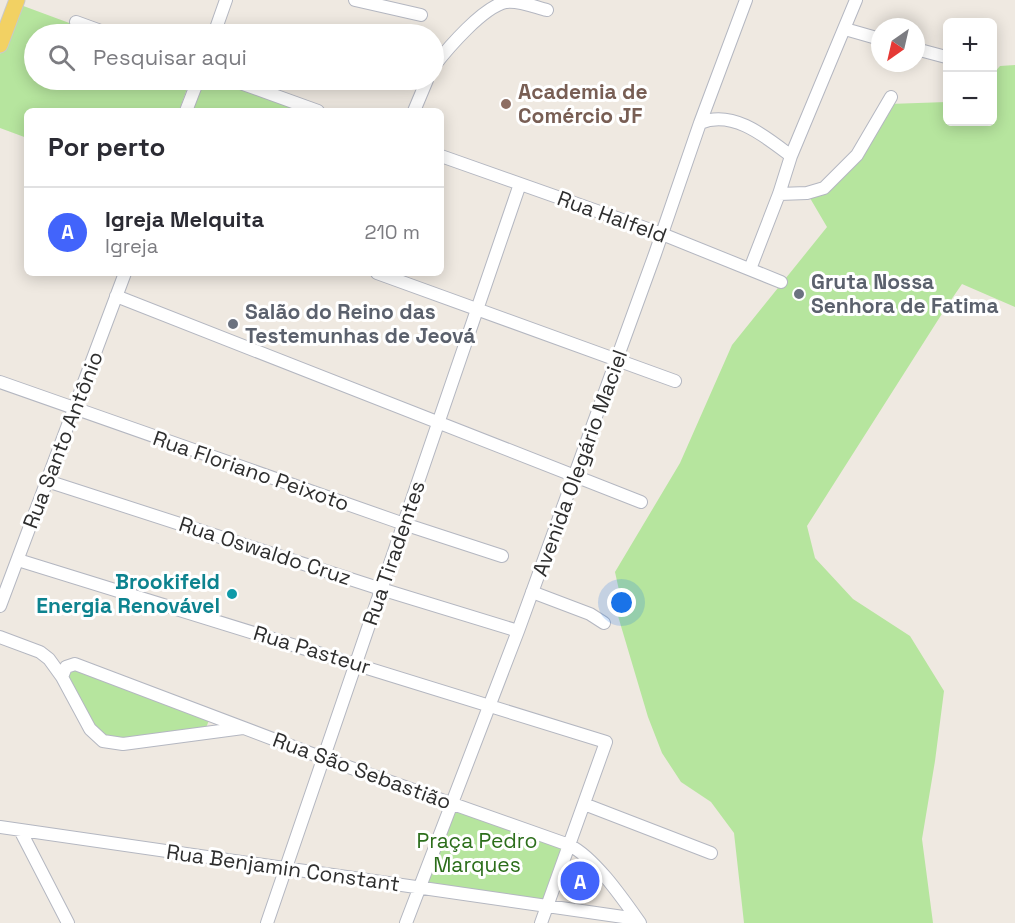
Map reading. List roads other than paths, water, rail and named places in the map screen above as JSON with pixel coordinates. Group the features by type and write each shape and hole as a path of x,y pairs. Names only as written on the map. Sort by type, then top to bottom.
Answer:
{"main road":[{"path":"0,45 16,0"}],"street":[{"path":"218,24 226,0"},
{"path":"355,0 421,15"},
{"name":"Avenida Olegário Maciel","path":"406,923 518,631 746,0"},
{"path":"750,269 791,156 856,0"},
{"path":"444,53 453,42 489,10 507,2 547,10"},
{"path":"76,22 82,24"},
{"path":"845,29 871,36"},
{"path":"925,51 943,56"},
{"path":"187,108 194,90"},
{"path":"255,90 295,107"},
{"path":"415,108 423,90"},
{"path":"779,194 807,193 824,188 857,156 891,97"},
{"path":"700,123 710,118 724,119 744,125 771,140 791,156"},
{"name":"Rua Halfeld","path":"444,157 662,234 781,282"},
{"name":"Rua Tiradentes","path":"267,923 520,184"},
{"name":"Rua Santo Antônio","path":"0,606 124,276"},
{"path":"385,276 675,381"},
{"path":"117,296 641,502"},
{"name":"Rua Floriano Peixoto","path":"0,382 404,524 502,556"},
{"name":"Rua Oswaldo Cruz","path":"47,481 518,631"},
{"name":"Rua Pasteur","path":"18,560 606,742 584,804"},
{"path":"532,592 590,614 604,623"},
{"path":"0,637 40,652 49,659 62,677 90,729 103,741 123,744 244,728"},
{"name":"Rua São Sebastião","path":"62,677 66,667 75,664 323,758 569,845 580,850 590,860 639,921"},
{"path":"541,923 584,804 711,853"},
{"name":"Rua Benjamin Constant","path":"0,827 639,921"},
{"path":"20,830 68,923"}],"place":[{"name":"Academia de Comércio JF","path":"506,104"},
{"name":"Gruta Nossa Senhora de Fatima","path":"799,294"},
{"name":"Salão do Reino das Testemunhas de Jeová","path":"233,324"},
{"name":"Brookifeld Energia Renovável","path":"232,594"},
{"name":"Igreja Melquita","path":"580,881"}],"park label":[{"name":"Praça Pedro Marques","path":"477,853"}]}
